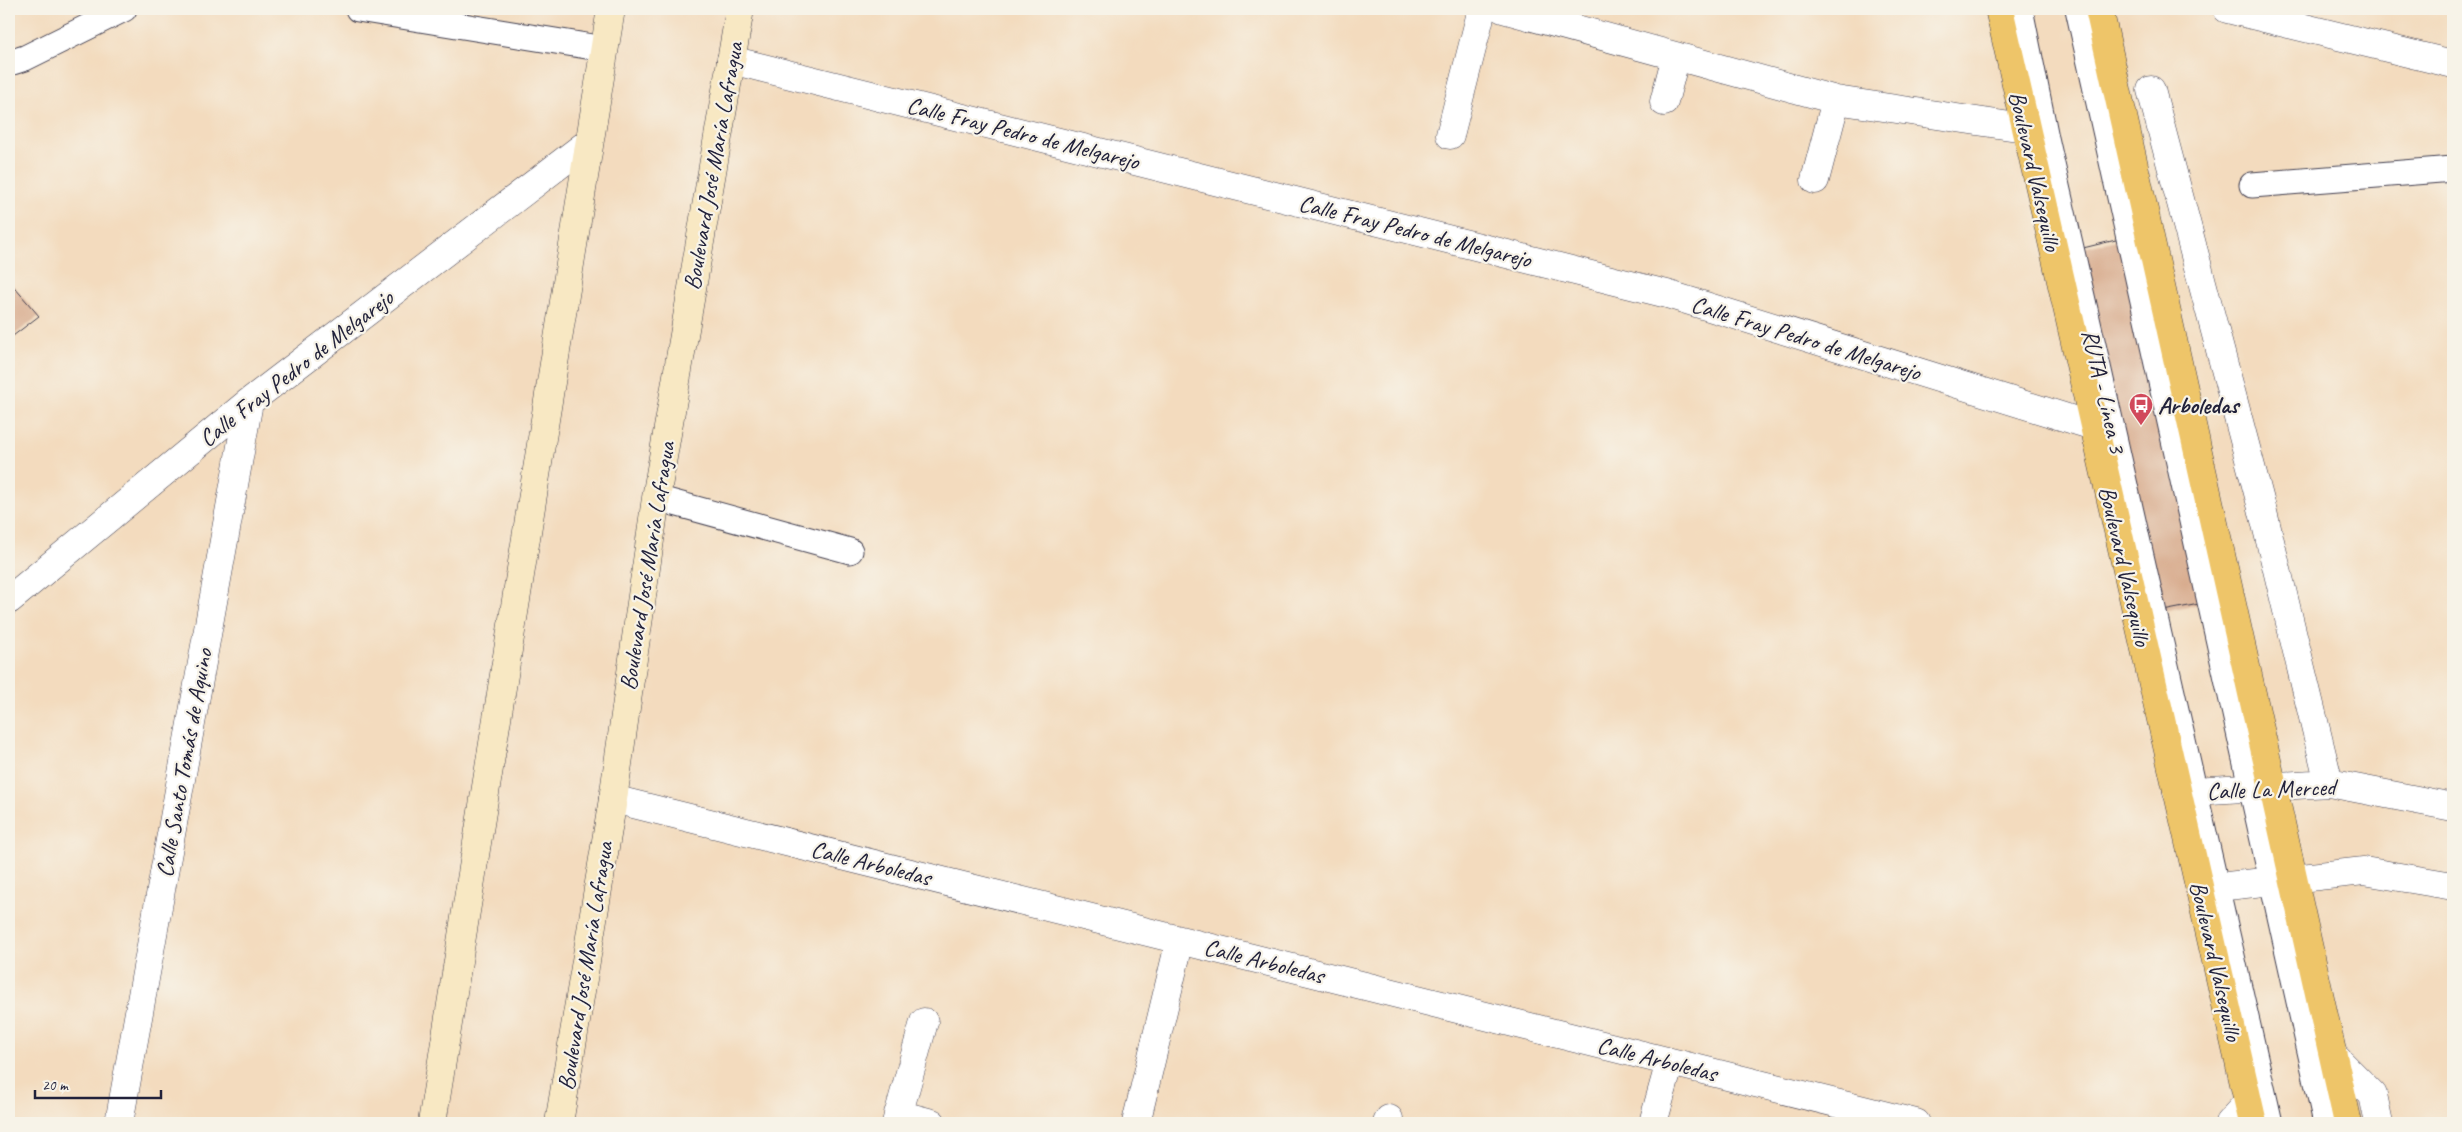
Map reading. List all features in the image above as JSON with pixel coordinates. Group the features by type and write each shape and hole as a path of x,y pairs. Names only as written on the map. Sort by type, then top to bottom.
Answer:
{"main road":[{"path":"432,1123 611,9"},
{"name":"Boulevard José María Lafragua","path":"559,1123 613,799 656,498 740,9"},
{"name":"Boulevard Valsequillo","path":"1999,9 2024,128 2093,426 2186,792 2208,888 2250,1112"},
{"path":"2099,9 2262,787 2283,880 2333,1055 2348,1123"}],"street":[{"path":"1450,135 1482,9"},
{"path":"1503,9 1836,100 2024,128"},
{"path":"2227,9 2453,64"},
{"path":"1664,102 1676,56"},
{"name":"Calle Fray Pedro de Melgarejo","path":"732,60 1667,294 2093,426"},
{"path":"2151,90 2262,508 2329,783"},
{"path":"1815,180 1836,100"},
{"name":"Calle Fray Pedro de Melgarejo","path":"9,600 249,402 589,142"},
{"name":"Calle Santo Tomás de Aquino","path":"119,1123 249,402"},
{"name":"Calle La Merced","path":"2186,792 2329,783 2453,807"},
{"name":"Calle Arboledas","path":"613,799 1916,1123"},
{"path":"2208,888 2364,871 2453,886"},
{"path":"1136,1123 1180,940"},
{"path":"924,1022 897,1119 932,1123"},
{"path":"2333,1055 2373,1095 2379,1123"},
{"path":"1654,1123 1670,1062"},
{"path":"2229,1123 2250,1112"}],"lane":[{"path":"9,63 25,58 124,9"},
{"path":"358,9 492,19 605,49"},
{"name":"RUTA - Línea 3","path":"2020,9 2186,792"},
{"path":"2078,9 2262,787"},
{"path":"2252,185 2453,169"},
{"path":"656,498 850,551"},
{"path":"2283,880 2326,1123"},
{"path":"2208,888 2270,1123"}],"building":[{"name":"Arboledas","path":"2124,238 2204,603 2158,612 2079,249"},
{"path":"9,281 39,316 9,339"}],"place":[{"name":"Arboledas","path":"2141,426"}]}
